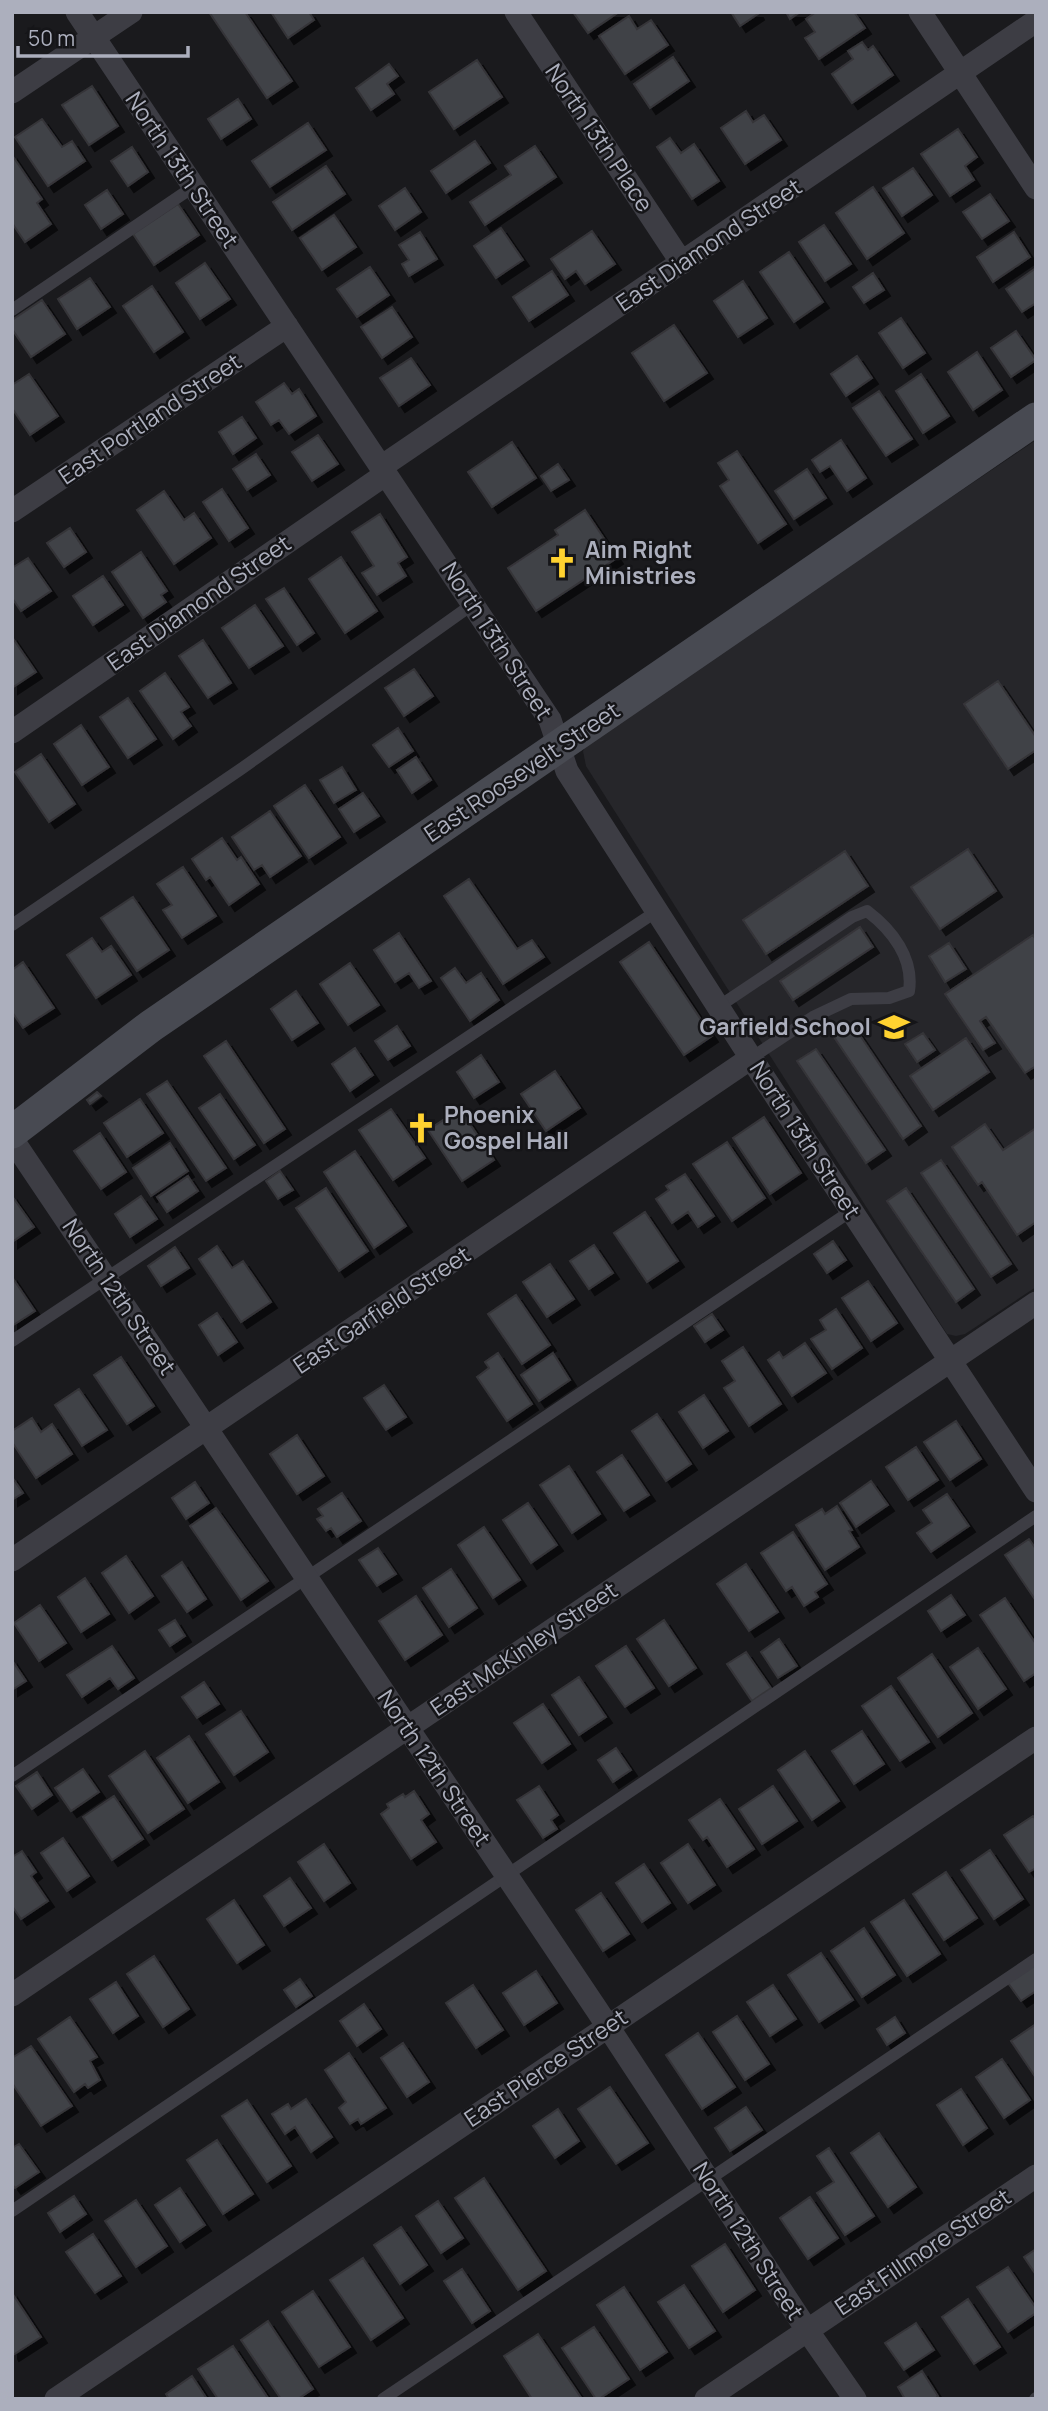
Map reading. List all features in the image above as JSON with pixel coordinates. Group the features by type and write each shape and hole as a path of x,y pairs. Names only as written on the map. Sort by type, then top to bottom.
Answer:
{"street":[{"name":"North 13th Street","path":"77,12 550,720 567,771 751,1058 1036,1491"},
{"path":"12,93 131,12"},
{"name":"North 13th Place","path":"516,12 682,263"},
{"path":"920,12 1036,188"},
{"name":"East Diamond Street","path":"12,732 682,263 1036,21"},
{"name":"East Portland Street","path":"12,512 287,326"},
{"name":"East Roosevelt Street","path":"12,1132 151,1026 1036,419"},
{"name":"East Garfield Street","path":"12,1560 751,1058"},
{"name":"North 12th Street","path":"12,1139 855,2399"},
{"name":"East McKinley Street","path":"12,1995 1036,1303"},
{"name":"East Pierce Street","path":"57,2399 1036,1738"},
{"name":"East Fillmore Street","path":"706,2399 1036,2176"}],"lane":[{"path":"12,310 193,187"},
{"path":"12,925 242,769 473,604"},
{"path":"12,1341 657,911"},
{"path":"718,1007 852,917 867,911 886,925 902,948 912,976 909,991 889,998 851,999 813,1017 751,1058"},
{"path":"12,1776 851,1211"},
{"path":"12,2211 1036,1516"},
{"path":"383,2399 1036,1959"}],"shaded area":[{"name":"Garfield School","path":"1036,440 1036,1287 965,1334 956,1336 947,1334 586,766 583,751 589,742"}],"building":[{"path":"209,12 245,12 292,81 267,98"},
{"path":"271,12 309,12 314,20 288,38"},
{"path":"573,12 619,12 588,33"},
{"path":"731,12 757,12 758,14 740,26"},
{"path":"786,12 800,12 790,19"},
{"path":"816,12 854,12 865,28 819,59 805,38 815,32 806,19"},
{"path":"629,16 637,29 651,20 668,45 625,74 599,36"},
{"path":"862,42 868,50 873,46 893,75 852,103 832,74 853,59 848,51"},
{"path":"673,57 689,81 650,108 634,84"},
{"path":"477,60 502,97 454,129 429,92"},
{"path":"389,64 398,76 387,84 394,94 371,110 356,88"},
{"path":"92,86 118,126 89,145 62,105"},
{"path":"238,99 251,119 221,139 208,119"},
{"path":"746,111 753,122 764,115 781,140 745,164 721,128"},
{"path":"42,119 62,147 72,141 85,161 48,186 15,137"},
{"path":"308,123 326,150 270,187 252,161"},
{"path":"958,129 977,157 965,166 974,180 950,196 921,154"},
{"path":"670,138 681,153 694,144 719,181 692,199 657,147"},
{"path":"475,141 490,163 446,193 431,171"},
{"path":"535,146 556,177 485,225 470,202 511,175 505,166"},
{"path":"132,147 148,172 128,186 111,161"},
{"path":"12,155 42,199 37,203 51,224 25,242 12,223"},
{"path":"326,166 345,194 292,230 273,202"},
{"path":"913,168 932,195 902,216 883,188"},
{"path":"873,187 904,233 867,259 836,213"},
{"path":"405,188 421,212 395,230 379,206"},
{"path":"107,190 123,214 101,229 85,205"},
{"path":"990,194 1009,221 982,239 963,212"},
{"path":"178,204 199,235 154,265 133,234"},
{"path":"334,215 356,247 322,270 300,238"},
{"path":"824,225 851,264 825,281 799,242"},
{"path":"501,228 523,260 496,278 474,246"},
{"path":"592,231 615,264 585,284 576,271 565,279 551,259"},
{"path":"420,232 437,259 409,276 402,264 409,260 399,245"},
{"path":"1014,232 1030,257 993,282 977,257"},
{"path":"789,252 823,302 794,322 760,272"},
{"path":"205,263 230,299 200,319 176,283"},
{"path":"370,267 389,295 357,317 337,289"},
{"path":"1036,268 1036,303 1022,312 1006,289"},
{"path":"552,271 568,295 529,321 513,297"},
{"path":"873,273 884,290 864,303 853,287"},
{"path":"90,278 110,307 77,329 58,299"},
{"path":"743,281 767,318 738,337 714,301"},
{"path":"152,286 183,332 154,352 123,306"},
{"path":"42,300 65,334 31,357 12,329 12,320"},
{"path":"392,307 412,337 382,358 361,327"},
{"path":"901,318 925,353 903,368 879,333"},
{"path":"674,325 707,373 664,401 632,353"},
{"path":"1016,331 1036,360 1011,377 991,348"},
{"path":"977,352 1002,390 973,410 948,372"},
{"path":"857,356 872,378 846,396 831,374"},
{"path":"411,358 430,385 399,406 380,378"},
{"path":"29,374 58,416 30,435 12,408 12,385"},
{"path":"921,374 949,416 923,433 896,391"},
{"path":"284,383 292,394 299,389 316,416 289,434 279,420 271,425 256,402"},
{"path":"879,391 912,439 886,456 853,408"},
{"path":"242,417 256,438 233,454 219,432"},
{"path":"318,435 338,464 312,481 292,452"},
{"path":"841,440 866,478 847,491 830,466 820,472 812,460"},
{"path":"512,442 536,478 492,507 468,472"},
{"path":"737,451 786,524 758,543 720,486 729,480 718,463"},
{"path":"256,454 270,475 247,490 233,469"},
{"path":"558,464 569,480 551,491 541,476"},
{"path":"807,469 826,498 794,519 775,491"},
{"path":"222,489 248,528 229,541 203,502"},
{"path":"164,491 184,520 194,513 211,538 174,564 137,510"},
{"name":"Aim Right Ministries","path":"585,510 617,558 536,611 508,568 558,535 555,530"},
{"path":"380,514 407,557 398,563 406,576 377,595 362,573 374,566 352,532"},
{"path":"70,528 86,552 64,567 47,543"},
{"path":"141,552 167,591 161,595 166,602 143,618 112,572"},
{"path":"341,557 377,611 345,633 309,579"},
{"path":"28,558 51,591 21,611 12,598 12,568"},
{"path":"103,576 123,605 93,625 73,596"},
{"path":"284,588 314,633 297,645 266,599"},
{"path":"255,605 283,646 249,668 222,628"},
{"path":"12,637 36,672 12,688"},
{"path":"203,640 231,683 208,698 179,656"},
{"path":"414,669 433,696 404,716 385,688"},
{"path":"165,673 189,707 181,712 191,726 173,739 140,691"},
{"path":"998,681 1036,737 1036,750 1008,769 964,704"},
{"path":"128,698 156,739 128,758 100,717"},
{"path":"81,725 109,767 82,785 54,744"},
{"path":"398,728 413,751 389,767 373,745"},
{"path":"41,754 75,804 49,822 15,772"},
{"path":"416,757 431,780 412,793 397,770"},
{"path":"342,767 356,790 334,803 320,780"},
{"path":"305,785 340,837 309,858 274,806"},
{"path":"363,793 379,816 354,832 339,809"},
{"path":"270,811 301,856 270,877 262,865 254,870 232,837"},
{"path":"222,838 237,860 241,857 259,884 229,905 210,877 206,880 192,859"},
{"path":"968,849 996,891 940,929 911,887"},
{"path":"845,851 868,886 766,954 743,920"},
{"path":"183,867 216,916 182,938 163,910 172,905 157,884"},
{"path":"469,879 517,949 532,940 544,957 503,984 444,896"},
{"path":"133,897 169,950 137,971 101,918"},
{"path":"860,927 873,947 793,1000 780,981"},
{"path":"399,933 431,981 419,988 409,973 395,982 374,950"},
{"path":"1033,935 1036,940 1036,1066 1025,1073 986,1017 980,1021 995,1043 983,1050 945,994"},
{"path":"92,938 102,952 111,946 131,975 96,998 67,955"},
{"path":"649,942 712,1036 684,1055 620,962"},
{"path":"949,943 966,969 945,982 929,956"},
{"path":"23,962 54,1008 23,1028 12,1012 12,970"},
{"path":"350,963 379,1005 348,1025 320,984"},
{"path":"455,968 466,983 481,973 499,1000 470,1021 441,978"},
{"path":"296,991 318,1023 292,1040 271,1009"},
{"path":"853,1025 921,1126 903,1139 834,1037"},
{"path":"397,1026 410,1046 388,1060 375,1041"},
{"path":"923,1033 935,1050 917,1062 905,1044"},
{"path":"966,1038 989,1072 933,1110 910,1076"},
{"path":"226,1041 285,1129 264,1143 204,1056"},
{"path":"355,1048 373,1075 350,1091 332,1064"},
{"path":"816,1049 885,1150 866,1163 797,1061"},
{"path":"481,1055 499,1082 474,1098 457,1072"},
{"path":"555,1071 580,1108 546,1131 521,1094"},
{"path":"167,1081 226,1168 206,1181 147,1094"},
{"path":"97,1092 101,1096 90,1104 87,1100"},
{"path":"220,1094 255,1145 234,1159 199,1108"},
{"path":"140,1099 163,1133 127,1157 104,1123"},
{"path":"391,1109 425,1158 393,1180 359,1130"},
{"path":"460,1109 494,1160 462,1181 428,1130"},
{"path":"764,1117 801,1173 770,1194 733,1138"},
{"path":"985,1124 1003,1150 1036,1128 1036,1222 1017,1235 982,1182 978,1185 952,1147"},
{"path":"100,1133 126,1172 101,1189 74,1151"},
{"path":"727,1142 765,1198 732,1221 693,1164"},
{"path":"170,1143 188,1171 151,1196 133,1168"},
{"path":"355,1151 406,1226 374,1248 324,1172"},
{"path":"941,1160 1011,1264 991,1277 921,1173"},
{"path":"280,1171 293,1190 278,1199 266,1181"},
{"path":"685,1174 714,1216 698,1227 688,1212 672,1223 656,1199 669,1190 666,1186"},
{"path":"188,1176 198,1191 167,1212 157,1197"},
{"path":"326,1188 368,1251 339,1271 296,1208"},
{"path":"906,1188 974,1289 956,1302 887,1201"},
{"path":"12,1196 34,1227 12,1242"},
{"path":"141,1196 157,1219 130,1237 115,1214"},
{"path":"645,1212 678,1261 647,1282 614,1233"},
{"path":"833,1241 846,1260 827,1273 814,1254"},
{"path":"594,1245 613,1273 589,1289 570,1261"},
{"path":"217,1246 232,1268 243,1261 271,1302 241,1322 199,1259"},
{"path":"175,1247 189,1268 161,1286 148,1266"},
{"path":"550,1264 574,1299 547,1317 523,1282"},
{"path":"12,1277 35,1311 12,1326"},
{"path":"868,1281 897,1323 871,1341 842,1298"},
{"path":"516,1295 550,1345 522,1364 488,1314"},
{"path":"836,1309 862,1348 832,1369 811,1339 826,1330 820,1320"},
{"path":"217,1313 237,1342 218,1355 199,1325"},
{"path":"712,1314 723,1330 705,1342 694,1326"},
{"path":"805,1343 826,1373 792,1396 768,1360 779,1352 783,1358"},
{"path":"743,1347 781,1404 749,1426 724,1388 735,1381 722,1361"},
{"path":"498,1353 532,1404 507,1421 477,1377 489,1368 485,1362"},
{"path":"553,1353 570,1380 539,1401 521,1375"},
{"path":"121,1357 154,1406 127,1424 94,1375"},
{"path":"384,1385 406,1417 386,1430 364,1398"},
{"path":"79,1389 107,1430 82,1446 55,1405"},
{"path":"704,1395 728,1431 703,1448 679,1412"},
{"path":"657,1414 691,1464 666,1481 632,1431"},
{"path":"32,1418 41,1432 52,1424 72,1454 36,1478 12,1442 12,1431"},
{"path":"956,1421 981,1459 950,1480 924,1442"},
{"path":"297,1435 324,1476 297,1494 270,1454"},
{"path":"916,1447 938,1480 908,1500 886,1467"},
{"path":"622,1455 649,1495 624,1511 597,1472"},
{"path":"569,1466 600,1514 572,1533 540,1485"},
{"path":"12,1477 23,1493 12,1500"},
{"path":"871,1481 888,1505 856,1527 840,1503"},
{"path":"195,1482 209,1503 186,1519 172,1498"},
{"path":"342,1493 361,1521 337,1537 331,1528 326,1531 317,1519 323,1516 318,1509"},
{"path":"947,1494 969,1526 931,1552 917,1533 932,1523 923,1510"},
{"path":"528,1503 557,1545 531,1563 503,1520"},
{"path":"837,1506 859,1547 825,1570 796,1525 822,1509 825,1514"},
{"path":"216,1508 268,1581 241,1600 190,1526"},
{"path":"484,1527 520,1580 493,1598 458,1545"},
{"path":"793,1532 827,1584 815,1592 818,1597 804,1606 792,1587 786,1591 761,1553"},
{"path":"1029,1539 1036,1549 1036,1601 1005,1555"},
{"path":"378,1548 396,1574 377,1586 359,1560"},
{"path":"126,1556 153,1596 129,1613 102,1573"},
{"path":"182,1562 206,1599 187,1612 162,1576"},
{"path":"746,1564 778,1612 749,1631 717,1584"},
{"path":"451,1569 477,1608 449,1627 423,1588"},
{"path":"85,1578 109,1614 81,1632 58,1597"},
{"path":"951,1595 965,1615 941,1631 928,1611"},
{"path":"416,1596 442,1635 405,1660 379,1621"},
{"path":"1005,1598 1036,1644 1036,1673 1024,1681 980,1615"},
{"path":"40,1605 66,1643 39,1661 14,1623"},
{"path":"175,1620 185,1636 170,1646 159,1630"},
{"path":"664,1620 696,1668 669,1686 637,1639"},
{"path":"779,1639 797,1666 778,1678 761,1652"},
{"path":"112,1646 134,1678 118,1689 110,1678 82,1697 67,1675"},
{"path":"626,1646 654,1688 625,1707 596,1666"},
{"path":"978,1648 1006,1689 978,1709 950,1667"},
{"path":"746,1652 771,1688 752,1701 727,1664"},
{"path":"932,1654 972,1713 938,1737 898,1678"},
{"path":"12,1660 26,1681 12,1690"},
{"path":"579,1677 606,1717 579,1735 552,1695"},
{"path":"204,1682 219,1704 197,1718 182,1697"},
{"path":"891,1686 929,1742 900,1761 862,1706"},
{"path":"543,1704 570,1744 542,1763 514,1723"},
{"path":"241,1711 268,1752 234,1775 206,1734"},
{"path":"862,1731 884,1764 854,1784 832,1751"},
{"path":"189,1736 219,1782 188,1803 157,1758"},
{"path":"616,1748 631,1770 613,1782 598,1760"},
{"path":"145,1751 184,1809 148,1833 109,1776"},
{"path":"805,1751 839,1801 812,1820 778,1770"},
{"path":"83,1769 99,1792 71,1811 55,1788"},
{"path":"37,1772 52,1795 32,1809 16,1786"},
{"path":"539,1786 558,1815 551,1820 557,1829 543,1838 517,1800"},
{"path":"773,1786 797,1821 762,1844 739,1809"},
{"path":"414,1791 429,1814 421,1820 436,1842 411,1859 381,1814 389,1808 387,1804"},
{"path":"114,1796 143,1839 112,1860 83,1817"},
{"path":"720,1799 754,1849 727,1867 707,1837 703,1840 689,1820"},
{"path":"1033,1816 1036,1820 1036,1868 1029,1872 1004,1835"},
{"path":"63,1838 89,1876 67,1891 41,1853"},
{"path":"324,1844 350,1883 324,1901 298,1862"},
{"path":"688,1844 715,1885 688,1903 661,1863"},
{"path":"990,1850 1023,1899 994,1919 961,1870"},
{"path":"22,1851 36,1872 31,1876 48,1901 21,1919 12,1906 12,1857"},
{"path":"644,1864 670,1903 642,1922 616,1883"},
{"path":"946,1872 977,1918 944,1940 913,1894"},
{"path":"290,1878 311,1908 284,1926 264,1896"},
{"path":"601,1893 629,1934 603,1951 576,1910"},
{"path":"234,1900 264,1945 237,1963 207,1919"},
{"path":"904,1900 940,1954 907,1976 871,1922"},
{"path":"864,1928 895,1975 862,1997 831,1951"},
{"path":"821,1953 853,2000 819,2022 788,1975"},
{"path":"154,1956 189,2009 163,2027 127,1974"},
{"path":"1036,1964 1036,1991 1021,2001 1008,1983"},
{"path":"536,1971 557,2003 524,2025 503,1993"},
{"path":"300,1979 312,1996 296,2007 284,1990"},
{"path":"116,1982 138,2016 113,2033 90,1999"},
{"path":"473,1985 503,2030 476,2048 446,2003"},
{"path":"773,1985 796,2019 770,2036 747,2002"},
{"path":"364,2004 381,2029 357,2046 340,2021"},
{"path":"737,2016 769,2064 745,2080 713,2032"},
{"path":"70,2017 97,2057 90,2061 100,2080 88,2088 85,2084 74,2092 38,2039"},
{"path":"895,2017 905,2033 887,2045 877,2029"},
{"path":"1036,2024 1036,2078 1011,2041"},
{"path":"698,2033 735,2087 702,2109 666,2055"},
{"path":"403,2043 429,2082 407,2097 381,2058"},
{"path":"31,2046 72,2106 41,2126 12,2083 12,2058"},
{"path":"349,2053 386,2108 361,2124 358,2119 350,2124 339,2108 346,2102 325,2070"},
{"path":"1002,2059 1030,2100 1004,2118 976,2077"},
{"path":"610,2087 648,2143 616,2164 578,2109"},
{"path":"961,2089 987,2128 963,2145 937,2105"},
{"path":"306,2099 332,2137 311,2152 295,2127 285,2134 272,2114 288,2104 291,2109"},
{"path":"247,2100 291,2166 267,2182 222,2116"},
{"path":"746,2107 762,2130 730,2151 715,2128"},
{"path":"558,2109 579,2141 555,2158 533,2126"},
{"path":"879,2133 916,2187 888,2207 851,2153"},
{"path":"217,2140 253,2194 223,2214 187,2160"},
{"path":"19,2144 39,2172 15,2188 12,2184 12,2148"},
{"path":"829,2148 874,2216 845,2235 817,2193 834,2182 817,2156"},
{"path":"484,2178 546,2271 518,2290 455,2198"},
{"path":"180,2188 205,2225 180,2242 155,2205"},
{"path":"74,2196 86,2214 60,2232 48,2213"},
{"path":"810,2197 838,2238 808,2259 780,2218"},
{"path":"136,2200 167,2246 136,2267 105,2221"},
{"path":"438,2201 463,2238 441,2253 416,2216"},
{"path":"401,2227 427,2265 400,2284 374,2245"},
{"path":"93,2234 121,2276 95,2293 66,2252"},
{"path":"725,2244 755,2290 723,2312 692,2266"},
{"path":"1036,2249 1036,2275 1024,2257"},
{"path":"363,2258 403,2318 371,2340 330,2280"},
{"path":"1008,2267 1036,2308 1036,2313 1008,2332 977,2287"},
{"path":"462,2269 490,2311 472,2323 444,2281"},
{"path":"684,2285 715,2331 689,2348 658,2302"},
{"path":"624,2287 667,2352 640,2370 597,2305"},
{"path":"313,2291 350,2347 319,2367 282,2312"},
{"path":"12,2293 41,2337 13,2355 12,2353"},
{"path":"968,2299 1000,2347 974,2364 942,2317"},
{"path":"268,2321 313,2389 298,2399 281,2399 241,2340"},
{"path":"916,2323 934,2350 904,2370 885,2343"},
{"path":"594,2327 629,2379 599,2399 596,2399 562,2348"},
{"path":"538,2334 582,2399 532,2399 504,2356"},
{"path":"233,2346 267,2399 218,2399 198,2369"},
{"path":"922,2371 938,2396 935,2399 905,2399 898,2387"},
{"path":"192,2376 207,2399 169,2399 166,2394"}],"place":[{"name":"Aim Right Ministries","path":"562,563"},
{"name":"Garfield School","path":"894,1027"},
{"name":"Phoenix Gospel Hall","path":"421,1128"}]}
